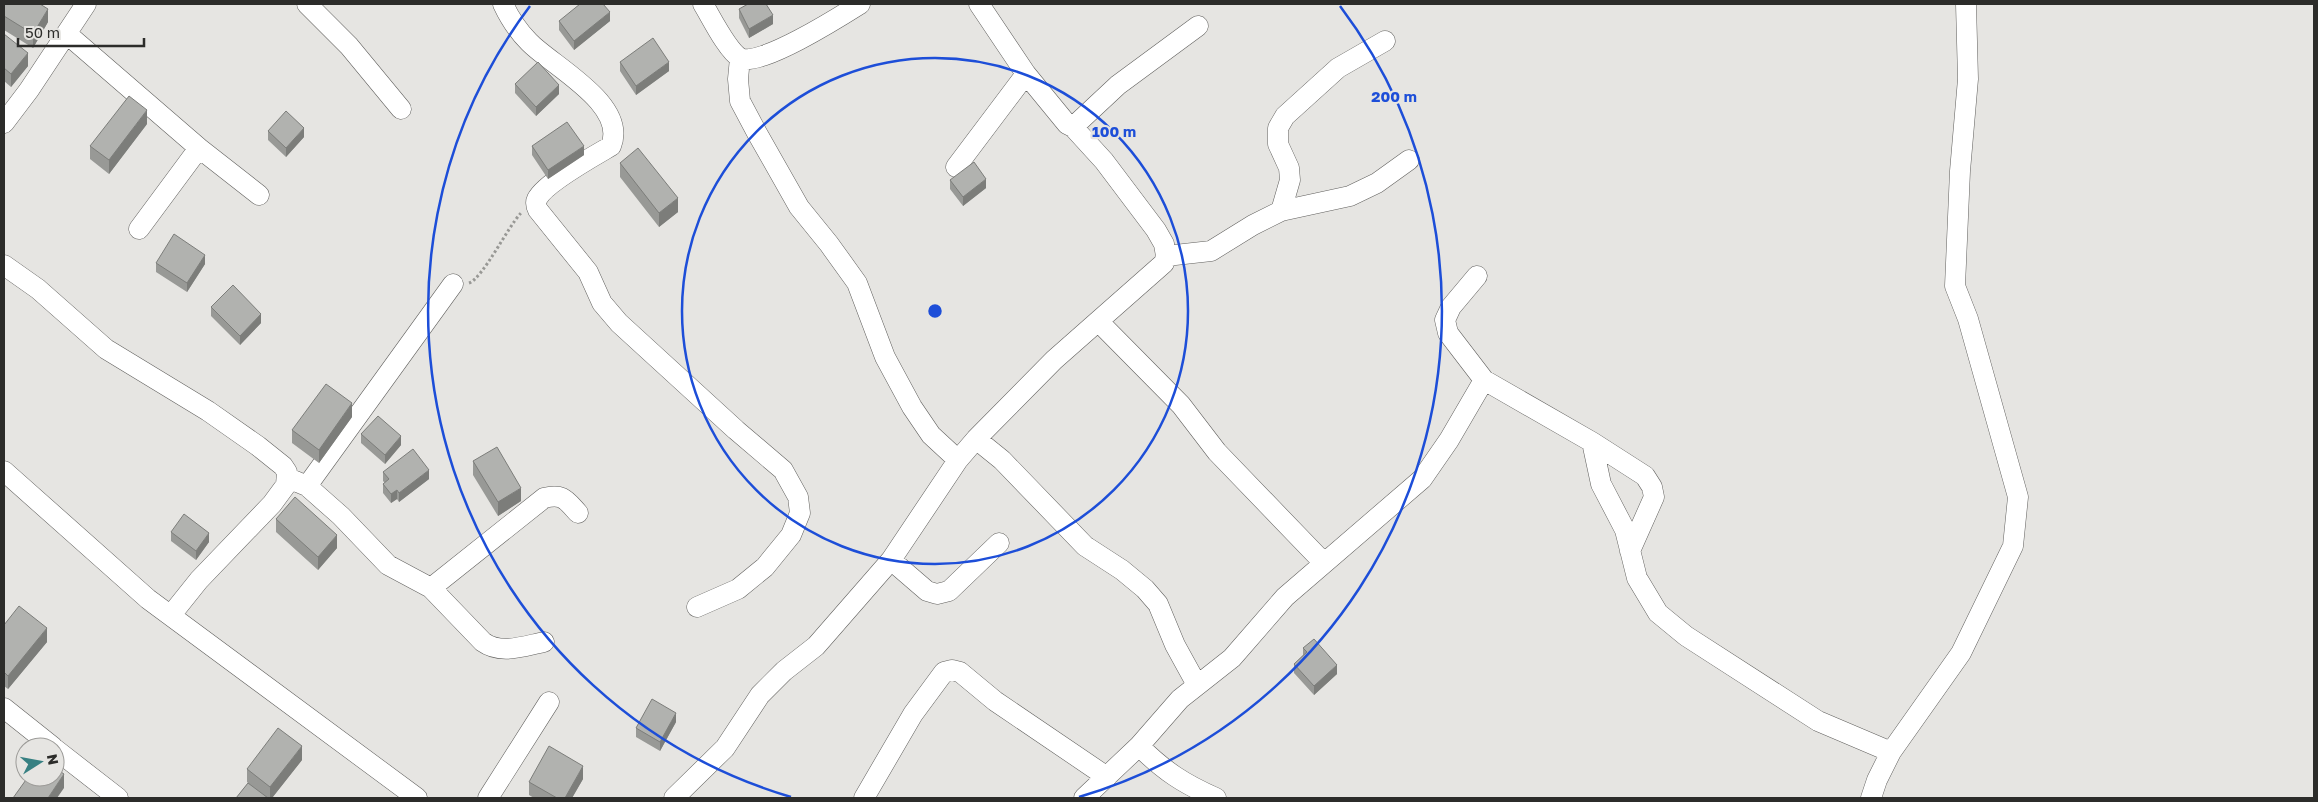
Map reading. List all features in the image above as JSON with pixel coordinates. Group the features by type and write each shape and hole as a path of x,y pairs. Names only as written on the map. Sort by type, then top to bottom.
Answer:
{"street":[{"path":"4,123 86,4"},
{"path":"307,4 349,46 401,109"},
{"path":"503,4 512,24 524,37 581,82 605,111 613,127 614,137 611,146 547,186 537,198 536,204 588,272 607,310 736,430 783,470 798,497 800,513 791,535 765,567 738,589 697,607"},
{"path":"703,4 731,48 740,58 749,59 768,54 798,41 860,4"},
{"path":"674,798 725,748 760,695 784,671 816,646 891,560 958,460 976,439 1054,360 1164,263 1166,256 1164,244 1156,230 1104,161 1073,127 1067,124 1026,74 979,4"},
{"path":"1871,798 1877,780 1891,752 1961,653 2012,546 2018,497 1968,319 1955,286 1960,171 1968,79 1966,4"},
{"path":"1073,127 1118,85 1198,26"},
{"path":"67,34 199,148 259,195"},
{"path":"1281,212 1290,180 1289,168 1278,144 1278,128 1281,122 1285,116 1338,68 1385,41"},
{"path":"740,58 738,79 740,101 757,133 799,207 857,283 886,357 912,407 931,435 958,460"},
{"path":"956,167 1026,74"},
{"path":"139,229 199,148"},
{"path":"1166,256 1211,251 1253,225 1281,212 1350,196 1377,183 1409,160"},
{"path":"4,265 38,289 106,349 208,411 258,446 283,466 288,478 307,486 341,516 388,565 431,588 492,649 506,649 544,642"},
{"path":"1477,276 1451,307 1445,320 1448,333 1484,380 1592,442 1645,476 1652,487 1654,497 1630,551"},
{"path":"307,486 454,284"},
{"path":"1098,321 1181,405 1217,452 1323,562"},
{"path":"1084,798 1139,746 1180,699 1232,658 1285,597 1323,562 1422,479 1449,440 1484,380"},
{"path":"976,439 1002,460 1086,546 1145,588 1158,604 1175,644 1197,686"},
{"path":"1592,442 1601,484 1625,530 1637,578 1658,613 1686,636 1818,721 1891,752"},
{"path":"4,471 123,578 416,798"},
{"path":"171,615 199,580 272,504 282,492 288,478"},
{"path":"431,588 544,498 556,495 563,497 578,513"},
{"path":"891,560 927,591 937,594 948,591 999,543"},
{"path":"864,798 913,714 944,672 952,670 960,672 995,701 1107,777"},
{"path":"488,798 549,702"},
{"path":"4,708 40,737"},
{"path":"1139,746 1162,769 1196,790 1216,798"},
{"path":"65,757 118,798"}],"path":[{"path":"454,284 473,281 480,275 502,236 518,215 529,205 536,204"}],"building":[{"path":"4,4 40,4 48,9 33,34 4,16"},
{"path":"580,4 603,4 610,12 574,41 559,21"},
{"path":"748,4 766,4 773,15 749,29 739,9"},
{"path":"4,34 28,53 11,74 4,68"},
{"path":"653,38 669,62 636,86 620,62"},
{"path":"538,62 559,85 536,107 515,84"},
{"path":"129,96 147,110 109,160 90,146"},
{"path":"286,111 304,128 286,148 268,131"},
{"path":"567,122 584,146 548,170 532,146"},
{"path":"638,148 678,198 659,213 620,163"},
{"path":"974,162 986,179 963,197 950,180"},
{"path":"174,234 205,255 187,283 156,263"},
{"path":"233,285 261,314 240,336 211,307"},
{"path":"326,384 352,403 319,450 292,430"},
{"path":"378,416 401,436 385,455 361,434"},
{"path":"497,447 521,488 498,502 473,461"},
{"path":"413,449 429,470 399,493 397,490 391,494 383,484 389,479 383,472"},
{"path":"295,497 337,535 318,557 276,519"},
{"path":"184,514 209,533 196,551 171,532"},
{"path":"19,606 47,628 8,676 4,672 4,625"},
{"path":"1314,639 1337,665 1314,686 1294,664 1307,652 1303,648"},
{"path":"652,699 676,713 660,742 636,728"},
{"path":"278,728 302,746 270,787 247,769"},
{"path":"549,746 583,766 565,798 557,798 529,782"},
{"path":"248,783 268,798 236,798"},
{"path":"21,787 55,787 48,798 13,798"}]}
